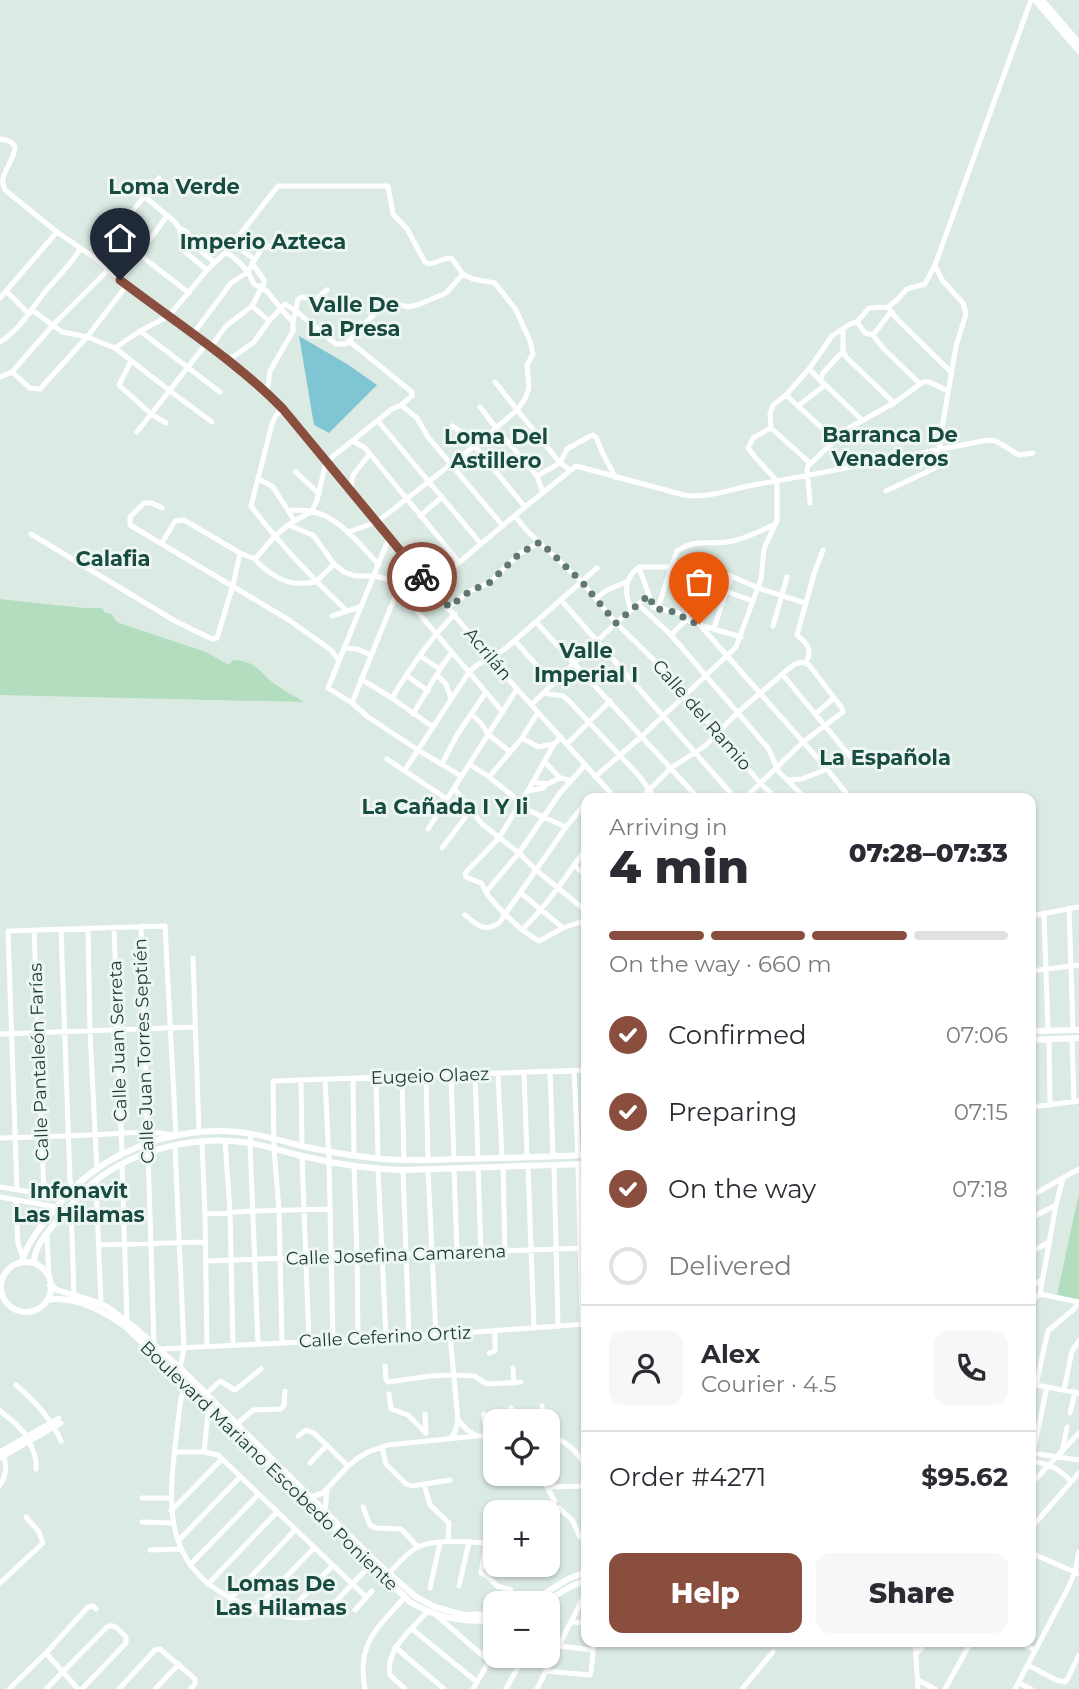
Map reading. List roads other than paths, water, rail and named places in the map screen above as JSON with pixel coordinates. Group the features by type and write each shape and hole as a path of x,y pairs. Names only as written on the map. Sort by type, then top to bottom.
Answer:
{"street":[{"path":"873,335 897,300 907,289 925,284 935,265 1033,0 1079,51"},
{"path":"1042,0 1079,43"},
{"name":"Acrilán","path":"0,139 5,139 14,146 14,154 3,176 5,190 267,392 517,689 610,793"},
{"path":"95,258 159,178"},
{"path":"115,348 169,316 206,270 233,244 278,186 389,187 393,214 407,229 425,262 430,264 450,258 463,274 473,279 495,283 513,305 528,335 533,354 527,365 530,388 518,409 474,447 377,522 348,532"},
{"path":"145,197 187,232 198,248 214,262"},
{"path":"120,280 167,216"},
{"path":"179,228 184,251 206,270"},
{"path":"0,298 57,232"},
{"path":"182,240 190,236"},
{"path":"137,432 187,368 226,327 252,306 264,280 253,261 233,244"},
{"path":"193,334 231,283 248,272 264,247 289,248"},
{"path":"192,259 198,248"},
{"path":"0,342 6,339 30,312 72,263 80,249"},
{"path":"226,252 248,272 254,284 267,291 293,322"},
{"path":"139,255 189,293"},
{"path":"200,264 205,255"},
{"path":"886,491 938,465 956,346 966,309 942,280 935,265"},
{"path":"0,377 12,372 53,325 108,270"},
{"path":"227,360 254,342 285,304 336,344 341,344 349,341 386,301 412,307 446,293 463,274"},
{"path":"12,372 30,388 40,389 87,337 127,285"},
{"path":"267,392 270,371 293,331 298,299 316,299 327,289"},
{"path":"6,291 30,312 62,332 87,337 115,348 212,422"},
{"path":"252,306 269,321"},
{"path":"810,463 771,428 771,410 809,369 832,336 857,322 869,308 890,310 952,373"},
{"path":"857,322 865,333 873,335 920,384"},
{"path":"843,329 844,354 894,403"},
{"path":"140,331 220,392"},
{"path":"255,559 288,525 312,511 326,463 412,396 412,392 349,341"},
{"path":"797,406 823,383 823,373 843,351"},
{"path":"131,361 119,385 166,424"},
{"path":"809,369 862,420"},
{"path":"810,503 807,469 810,463 847,429 927,381 948,391"},
{"path":"495,382 560,463 570,470"},
{"path":"786,395 835,440"},
{"path":"401,405 417,418 428,437 503,526"},
{"path":"480,407 537,476 543,493"},
{"path":"283,409 276,415 272,425 251,506 274,537 347,611"},
{"path":"378,421 481,544"},
{"path":"452,426 462,431 525,507"},
{"path":"596,777 736,647 761,579 764,549 778,514 777,481 750,451 749,444 753,438 771,428"},
{"path":"537,476 560,463 567,449 594,435 617,478"},
{"path":"431,586 576,466 694,496 990,440 1019,455 1033,453"},
{"path":"353,441 360,444 459,562"},
{"path":"350,490 353,475 369,455"},
{"path":"296,472 319,494"},
{"path":"309,486 324,473"},
{"path":"341,479 353,475"},
{"path":"259,479 273,487 294,520"},
{"path":"421,516 442,497"},
{"path":"162,508 152,503 144,503 131,517 131,525 289,620 331,650 339,661"},
{"path":"288,510 312,511 330,519 348,532 379,565"},
{"name":"Calle del Ramio","path":"515,516 528,533 582,582 616,623 657,663 771,793"},
{"path":"162,543 175,521 184,520 255,559 261,567 288,582 316,582 334,565"},
{"path":"656,608 677,551 702,541 733,541 776,524"},
{"path":"288,525 313,535 334,565 344,572 400,582"},
{"path":"31,534 165,616 212,639 217,638 240,553"},
{"path":"389,538 328,688 368,717 461,776"},
{"path":"449,607 470,591 489,583 519,554 540,542"},
{"path":"805,663 810,652 807,644 797,635 823,550"},
{"path":"352,703 409,562"},
{"path":"596,598 626,582 639,567 671,567"},
{"path":"639,567 656,608 679,613 686,620 741,637"},
{"path":"405,770 469,672 515,641 597,568"},
{"path":"671,635 686,620 697,584 703,578 723,573 805,603"},
{"path":"668,577 697,584"},
{"path":"714,628 730,577"},
{"path":"773,626 787,577"},
{"path":"626,582 626,598 631,610"},
{"path":"725,591 753,601"},
{"path":"396,593 416,610 502,711"},
{"path":"532,705 616,623 649,595"},
{"path":"561,600 731,793"},
{"path":"638,604 671,635 768,748 777,768 800,793"},
{"path":"332,616 360,607"},
{"path":"392,698 436,633 455,614"},
{"path":"536,622 694,793"},
{"path":"699,624 845,793"},
{"path":"515,641 553,684"},
{"path":"331,650 344,647 371,655"},
{"path":"414,714 452,652"},
{"path":"420,656 438,672 451,698"},
{"path":"647,793 671,768 705,746 737,713 794,664 805,663 843,712 803,742 750,793"},
{"path":"406,675 428,691"},
{"path":"783,675 854,761"},
{"path":"361,679 433,727"},
{"path":"428,829 517,689"},
{"path":"442,764 457,735 486,692"},
{"path":"544,693 566,698 640,777 649,791"},
{"path":"815,714 834,698"},
{"path":"567,744 610,701"},
{"path":"489,777 522,738 538,712"},
{"path":"471,714 488,734 510,752"},
{"path":"561,737 554,744 499,838 465,873 466,877 481,883 505,913 522,930 539,941 581,922"},
{"path":"522,738 538,747 554,744"},
{"path":"387,759 447,799"},
{"path":"545,762 561,778 569,780"},
{"path":"468,764 513,796 519,806 566,827"},
{"path":"486,892 519,853 569,780 585,765"},
{"path":"787,780 802,779 827,769"},
{"path":"528,791 543,788 561,778"},
{"path":"533,782 547,784"},
{"path":"454,788 482,824 581,907"},
{"path":"465,915 480,926 489,928 499,923 581,808"},
{"path":"442,848 471,810"},
{"path":"522,930 559,889 581,855"},
{"path":"574,865 581,871"},
{"path":"521,892 563,928"},
{"path":"1036,915 1079,906"},
{"path":"1036,1038 1076,1030 1076,965 1069,908"},
{"path":"1044,913 1050,1105"},
{"path":"17,1190 10,1034 9,931 141,926 166,928 176,1136"},
{"name":"Calle Juan Torres Septién","path":"141,926 147,1154 156,1346"},
{"name":"Calle Juan Serreta","path":"114,927 122,1154"},
{"path":"88,928 97,1170"},
{"path":"61,929 72,1190"},
{"name":"Calle Pantaleón Farías","path":"34,930 44,1195"},
{"path":"193,958 199,1133"},
{"path":"1036,970 1076,965"},
{"path":"0,1034 195,1027"},
{"path":"1036,1032 1076,1038 1077,1101 1036,1106"},
{"path":"47,1235 50,1293 37,1310 16,1310 5,1302 1,1280 9,1269 22,1260 29,1245 56,1208 72,1190 97,1170 122,1154 147,1143 176,1136 229,1132 274,1138 354,1156 404,1160 578,1155 574,1070"},
{"name":"Eugeio Olaez","path":"274,1138 274,1081 581,1070"},
{"path":"550,1071 553,1156"},
{"path":"524,1073 527,1157"},
{"path":"475,1074 478,1159"},
{"path":"498,1074 502,1158"},
{"path":"452,1075 454,1159"},
{"path":"426,1076 428,1160"},
{"path":"376,1077 378,1158"},
{"path":"402,1077 404,1160"},
{"path":"325,1079 333,1340"},
{"path":"353,1079 354,1156"},
{"path":"301,1080 302,1146"},
{"path":"0,1138 147,1133 176,1136"},
{"path":"251,1134 258,1344"},
{"path":"274,1138 279,1211 282,1343"},
{"path":"202,1142 207,1347"},
{"path":"34,1263 34,1256 47,1235 71,1204 96,1181 147,1154 202,1142 250,1143 329,1161 403,1170 578,1164 581,1206"},
{"path":"225,1142 230,1212 233,1345"},
{"path":"175,1146 184,1349 180,1368"},
{"path":"302,1156 309,1342"},
{"path":"122,1165 127,1321"},
{"path":"354,1165 358,1339"},
{"path":"554,1165 558,1326"},
{"path":"528,1166 534,1328"},
{"path":"478,1167 481,1252"},
{"path":"503,1167 505,1251"},
{"path":"378,1168 386,1338"},
{"path":"454,1169 457,1252"},
{"path":"1036,1193 1079,1169"},
{"path":"403,1170 409,1337"},
{"path":"428,1170 436,1335"},
{"path":"1036,1298 1040,1294 1062,1178"},
{"path":"96,1181 100,1304"},
{"path":"0,1187 65,1198"},
{"path":"0,1198 56,1208"},
{"path":"16,1200 18,1244 22,1260"},
{"path":"71,1204 75,1295"},
{"path":"1036,1215 1056,1205"},
{"path":"205,1214 330,1209"},
{"path":"99,1245 205,1242"},
{"path":"1036,1249 1049,1242"},
{"name":"Calle Josefina Camarena","path":"206,1261 581,1248"},
{"path":"22,1260 34,1263 45,1272 50,1282"},
{"path":"1036,1283 1042,1280"},
{"name":"Boulevard Mariano Escobedo Poniente","path":"50,1282 57,1290 100,1304 127,1321 180,1368 373,1562 416,1597 435,1607 464,1615 483,1614"},
{"path":"1036,1374 1048,1331 1079,1302 1040,1294"},
{"name":"Boulevard Mariano Escobedo Poniente","path":"47,1300 82,1304 117,1321 132,1333 325,1511 405,1597 431,1613 459,1620 483,1621"},
{"name":"Calle Ceferino Ortiz","path":"156,1346 184,1349 450,1335 581,1324"},
{"path":"489,1353 495,1350 495,1330"},
{"path":"450,1335 458,1420 451,1438"},
{"path":"1064,1390 1072,1352 1079,1341"},
{"path":"385,1366 388,1382 454,1375 474,1376 487,1384 517,1382 513,1368"},
{"path":"206,1394 220,1381 235,1390 261,1369"},
{"path":"16,1384 38,1405 61,1441"},
{"path":"1036,1385 1077,1393 1070,1413"},
{"path":"1036,1435 1047,1387"},
{"path":"189,1388 181,1399 171,1511 181,1549 190,1565 208,1584 230,1599 255,1609 309,1618 322,1614 373,1562"},
{"path":"237,1424 253,1410 281,1409 285,1391"},
{"path":"389,1394 391,1409 408,1415 426,1433"},
{"path":"204,1452 208,1413 211,1408"},
{"path":"0,1411 14,1422 28,1439 35,1454 36,1469"},
{"path":"425,1414 427,1441"},
{"path":"0,1485 5,1474 1,1453 60,1420"},
{"path":"458,1420 476,1436"},
{"path":"1059,1455 1067,1427"},
{"path":"298,1436 303,1431 311,1431 348,1466"},
{"path":"1036,1479 1079,1433"},
{"path":"310,1497 327,1489 362,1455 382,1447 395,1443 483,1436"},
{"path":"560,1439 572,1448 581,1460"},
{"path":"310,1463 327,1445"},
{"path":"382,1447 386,1464 403,1483 412,1486 450,1480"},
{"path":"175,1451 216,1454 366,1597"},
{"path":"1036,1453 1079,1460"},
{"path":"171,1511 222,1459"},
{"path":"1036,1462 1050,1465 1071,1481"},
{"path":"1036,1522 1079,1473"},
{"path":"178,1541 240,1477"},
{"path":"424,1484 430,1505 449,1523 448,1542"},
{"path":"580,1537 572,1520 557,1505 548,1487 581,1486"},
{"path":"325,1511 327,1489"},
{"path":"190,1565 258,1494"},
{"path":"142,1498 171,1499"},
{"path":"363,1507 370,1525 376,1528 401,1529 418,1547"},
{"path":"208,1584 277,1512"},
{"path":"0,1583 43,1543 39,1532 26,1517"},
{"path":"142,1522 173,1523"},
{"path":"577,1528 581,1527"},
{"path":"230,1599 295,1530"},
{"path":"459,1587 469,1542"},
{"path":"389,1573 418,1547 426,1544 483,1542"},
{"path":"430,1588 440,1543"},
{"path":"255,1609 314,1548"},
{"path":"150,1550 181,1549"},
{"path":"1031,1689 1017,1686 1077,1573 1079,1552"},
{"path":"1036,1555 1077,1573"},
{"path":"285,1616 332,1566"},
{"path":"548,1591 581,1574"},
{"path":"489,1577 497,1586 511,1590"},
{"path":"560,1593 581,1582"},
{"path":"355,1610 372,1591"},
{"path":"365,1689 363,1660 367,1644 405,1597"},
{"path":"560,1644 581,1605"},
{"path":"9,1689 88,1607 93,1606 96,1609"},
{"path":"405,1689 389,1673 390,1660 395,1647 431,1613 483,1656"},
{"path":"572,1622 581,1623"},
{"path":"46,1653 63,1671 80,1689 127,1641 114,1626 107,1626 63,1671 46,1689"},
{"path":"412,1629 477,1682"},
{"path":"560,1646 593,1650"},
{"path":"395,1647 444,1689"},
{"path":"546,1671 590,1675 593,1647"},
{"path":"915,1647 918,1689"},
{"path":"916,1654 922,1647"},
{"path":"945,1689 968,1647"},
{"path":"1028,1647 1035,1650"},
{"path":"119,1689 155,1650 162,1649 195,1679 193,1687"},
{"path":"742,1689 773,1652"},
{"path":"1028,1664 1062,1682 1066,1681 1079,1655"},
{"path":"155,1689 178,1664"},
{"path":"473,1689 485,1668"},
{"path":"506,1689 517,1668"},
{"path":"537,1689 548,1668"},
{"path":"17,1669 22,1675"},
{"path":"1070,1674 1079,1679"},
{"path":"918,1680 935,1689"}],"water":[{"path":"299,336 377,385 329,433 314,425"}],"district":[{"name":"Loma Verde","path":"174,187"},
{"name":"Imperio Azteca","path":"263,242"},
{"name":"Valle De La Presa","path":"354,317"},
{"name":"Barranca De Venaderos","path":"890,447"},
{"name":"Loma Del Astillero","path":"496,449"},
{"name":"Calafia","path":"113,559"},
{"name":"Valle Imperial I","path":"586,663"},
{"name":"La Española","path":"885,758"},
{"name":"La Cañada I Y Ii","path":"445,807"},
{"name":"Infonavit Las Hilamas","path":"79,1203"},
{"name":"Lomas De Las Hilamas","path":"281,1596"}]}
